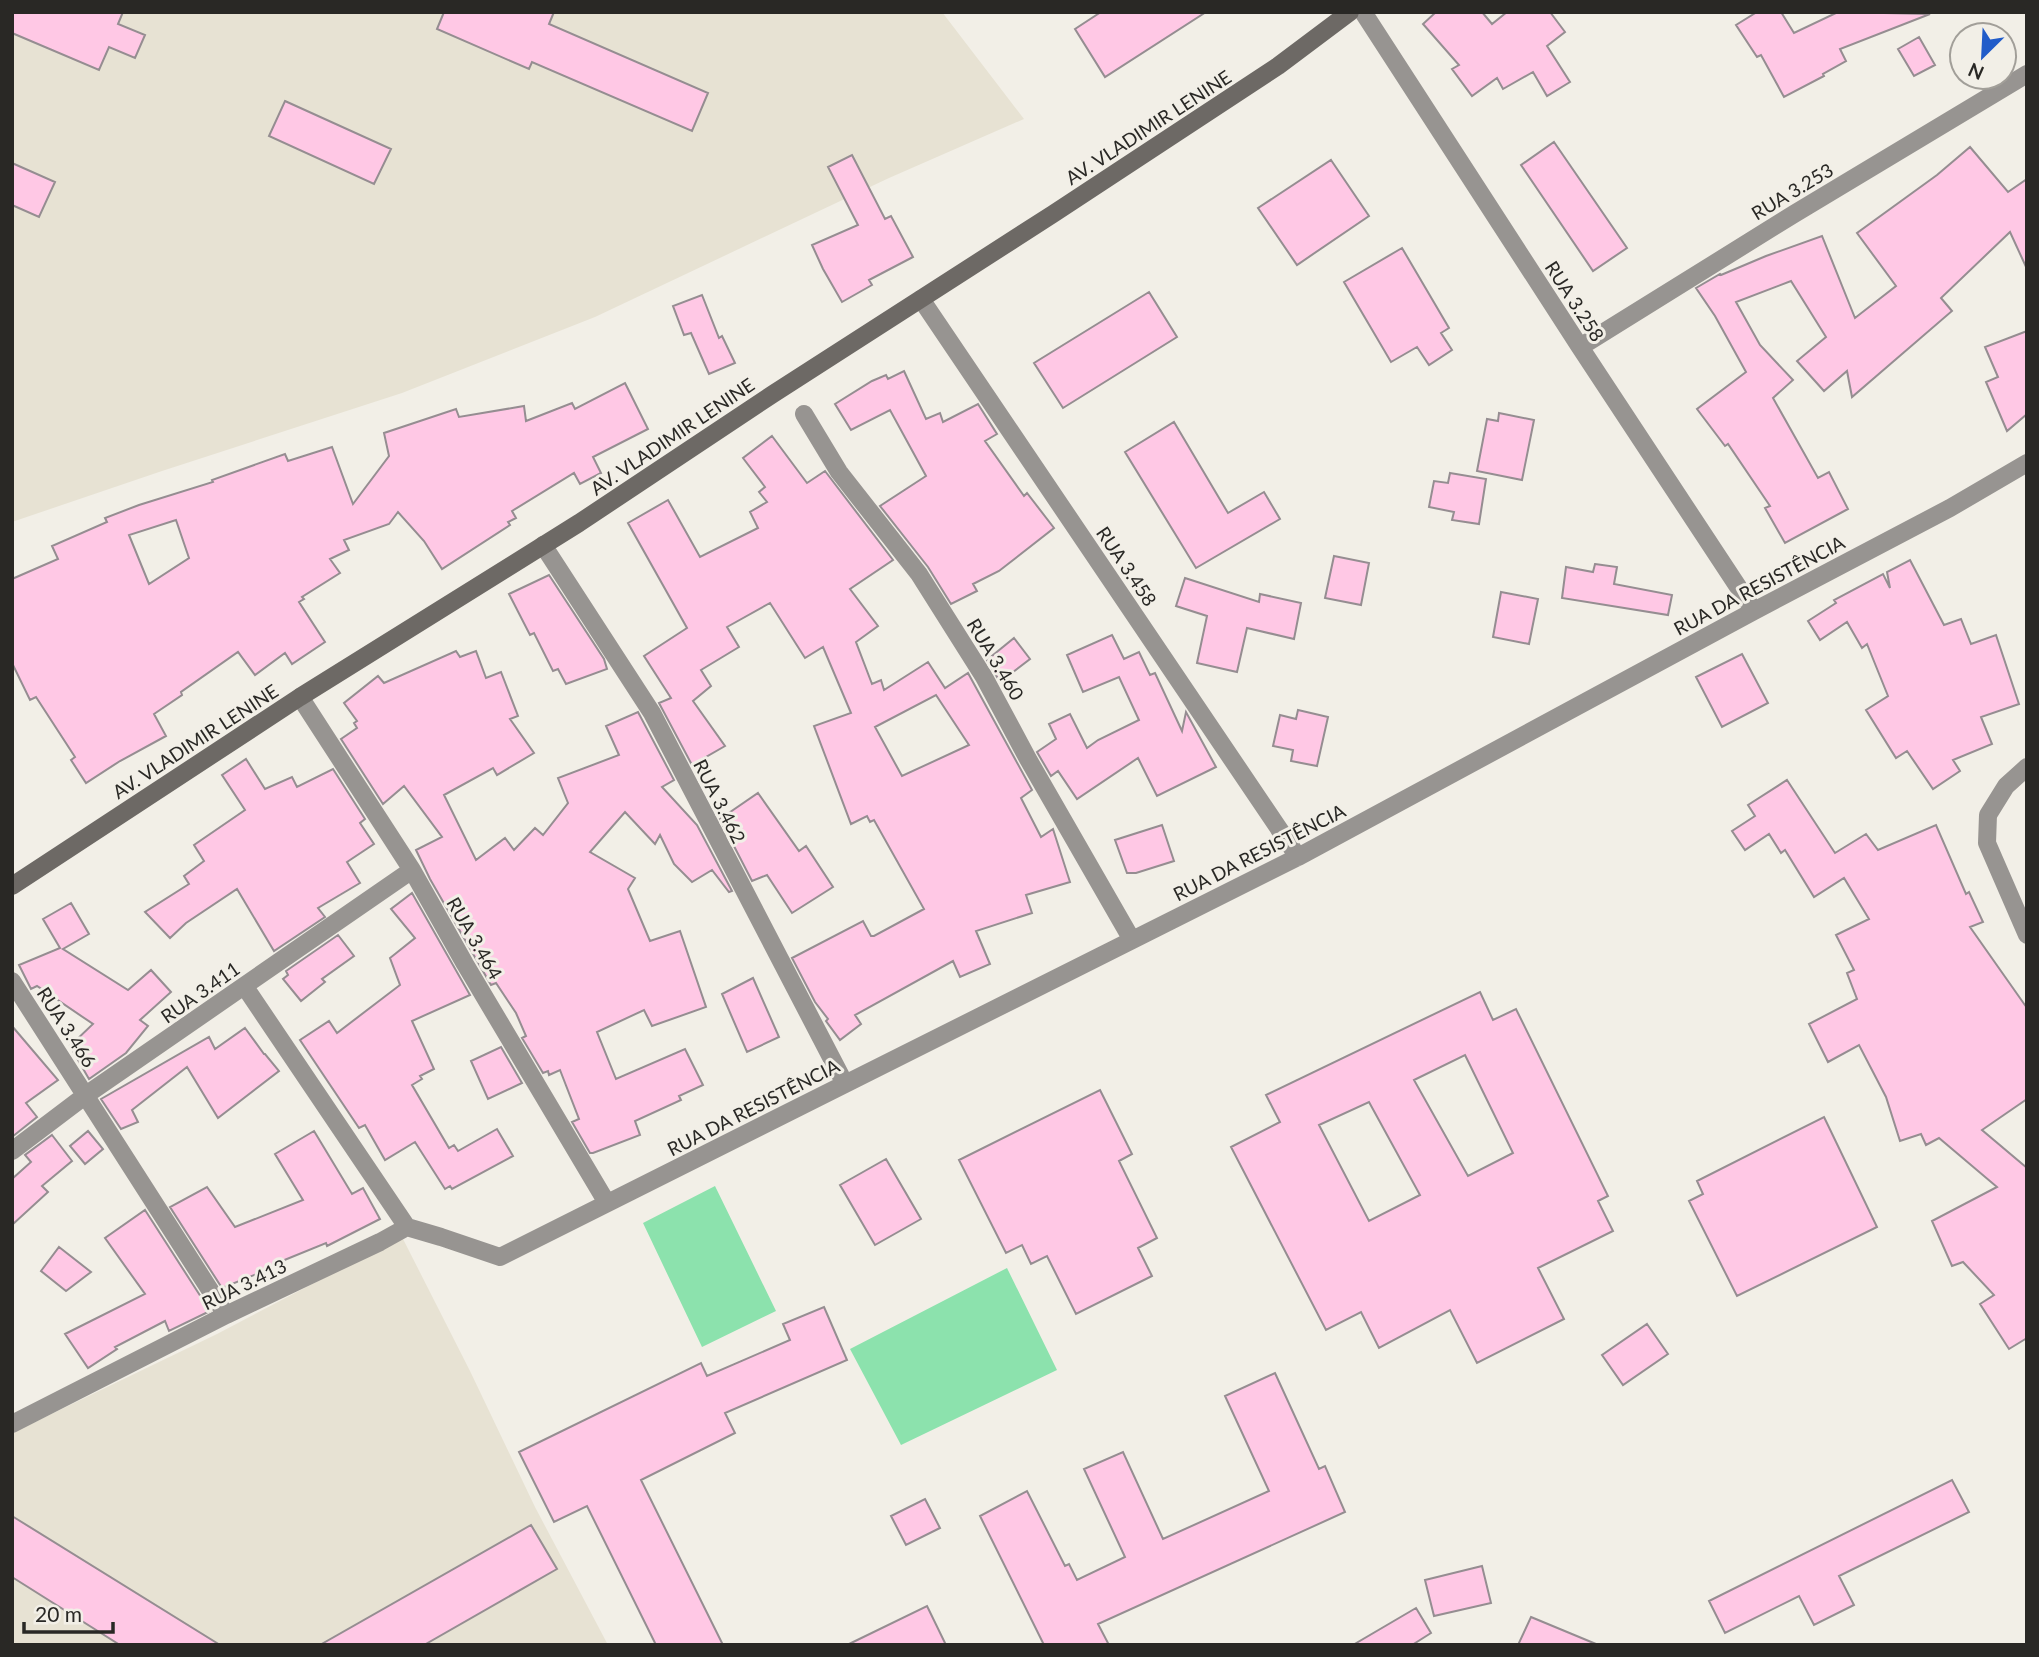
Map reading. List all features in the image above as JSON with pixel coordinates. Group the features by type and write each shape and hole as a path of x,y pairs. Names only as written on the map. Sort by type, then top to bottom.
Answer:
{"main road":[{"name":"AV. VLADIMIR LENINE","path":"12,886 300,697 543,545 1278,66 1350,12"}],"street":[{"name":"RUA 3.258","path":"1363,12 1754,611"},
{"name":"RUA 3.253","path":"1580,347 2027,74"},
{"name":"RUA 3.458","path":"921,299 1298,857"},
{"name":"RUA 3.460","path":"804,414 839,472 919,574 977,666 1132,940"},
{"name":"RUA DA RESISTÊNCIA","path":"407,1227 500,1258 1298,857 1950,508 2027,463"},
{"name":"RUA 3.462","path":"543,545 652,713 845,1084"},
{"name":"RUA 3.464","path":"300,697 412,870 607,1203"},
{"path":"2027,767 2006,786 1988,815 1987,843 2027,935"},
{"name":"RUA 3.411","path":"12,1151 86,1096 412,870"},
{"name":"RUA 3.466","path":"12,981 226,1315"},
{"path":"245,987 407,1227"},
{"name":"RUA 3.413","path":"12,1424 407,1227"}],"shaded area":[{"path":"12,12 942,12 1024,119 889,178 595,317 402,393 12,522"},
{"path":"402,1237 535,1507 608,1645 12,1645 12,1433 217,1334"}],"green space":[{"path":"715,1186 776,1311 702,1347 643,1223"},
{"path":"1007,1268 1057,1370 901,1445 850,1349"}],"building":[{"path":"12,12 123,12 118,24 145,35 135,58 109,47 99,70 12,33"},
{"path":"444,12 554,12 549,24 708,93 692,131 532,62 529,69 437,29"},
{"path":"1101,12 1206,12 1105,77 1075,29"},
{"path":"1436,12 1482,12 1492,24 1507,12 1550,12 1565,32 1547,46 1570,82 1547,96 1533,72 1503,89 1497,78 1472,96 1452,69 1459,65 1423,24"},
{"path":"1757,12 1781,12 1794,33 1838,12 1930,14 1840,49 1846,61 1784,97 1761,55 1757,57 1736,25"},
{"path":"1919,37 1935,65 1914,76 1898,49"},
{"path":"285,101 391,149 374,184 269,136"},
{"path":"1554,142 1627,248 1593,271 1521,165"},
{"path":"1970,147 2008,192 2027,179 2027,269 2010,232 1941,298 1952,311 1852,397 1847,371 1824,391 1797,361 1826,337 1791,281 1736,302 1760,345 1793,380 1773,398 1818,478 1829,472 1848,509 1785,543 1765,508 1770,506 1728,444 1725,446 1697,409 1746,372 1696,288 1720,274 1822,236 1855,318 1896,286 1857,233 1937,175"},
{"path":"852,155 885,219 891,216 913,257 869,280 872,285 842,302 812,245 858,225 828,167"},
{"path":"1331,160 1369,216 1297,265 1258,208"},
{"path":"12,163 55,182 39,217 12,205"},
{"path":"1402,248 1449,328 1441,333 1452,350 1429,365 1417,347 1391,362 1344,282"},
{"path":"1149,292 1177,337 1063,408 1034,363"},
{"path":"702,295 719,338 722,336 735,363 709,374 691,333 684,335 673,306"},
{"path":"2027,331 2027,414 2007,431 1986,382 1998,377 1985,347"},
{"path":"904,371 926,419 940,413 943,422 978,404 997,434 985,441 1024,496 1027,493 1054,528 999,571 973,584 977,591 951,604 928,567 880,506 926,476 890,410 851,430 835,404 872,381 886,375 888,379"},
{"path":"625,383 648,429 593,457 601,473 580,484 574,473 512,511 516,518 508,522 510,525 442,569 424,541 398,512 389,524 344,540 349,550 330,559 340,573 302,597 304,599 299,602 325,642 292,664 285,653 255,675 238,652 154,714 166,736 86,783 71,760 75,757 36,697 30,700 12,663 12,579 58,559 52,546 107,522 105,518 139,505 213,482 212,480 285,454 288,461 332,447 353,504 389,456 384,433 456,409 459,417 524,406 526,421 572,403 575,409","holes":["176,520 189,558 149,584 129,535"]},
{"path":"1499,413 1534,420 1522,480 1477,471 1487,419 1498,421"},
{"path":"1174,422 1228,513 1264,492 1280,519 1196,568 1125,452"},
{"path":"772,436 807,483 825,471 893,560 850,589 878,626 856,642 872,684 881,680 884,690 928,662 945,688 968,673 1032,790 1021,798 1041,837 1053,829 1070,882 1026,895 1032,913 976,931 990,964 960,977 953,961 855,1015 861,1024 840,1040 826,1021 828,1019 815,1002 792,958 863,921 871,936 874,936 924,909 874,820 870,822 867,816 851,824 814,726 851,713 823,647 805,658 770,603 727,627 739,647 701,670 711,686 693,701 725,746 692,765 659,703 671,698 644,656 687,628 628,523 668,500 700,557 758,528 750,512 767,502 759,492 765,487 743,458","holes":["936,695 969,745 902,776 875,727"]},
{"path":"1450,473 1486,479 1479,524 1452,520 1454,512 1429,507 1434,481 1448,483"},
{"path":"1334,556 1369,563 1361,605 1325,598"},
{"path":"1910,560 1944,625 1961,619 1971,644 1996,635 2019,704 1981,717 1992,744 1953,760 1960,771 1933,789 1907,751 1896,758 1866,710 1888,696 1867,644 1862,648 1847,622 1820,640 1808,621 1836,603 1834,600 1883,574 1890,588 1887,572"},
{"path":"1595,564 1617,567 1614,584 1672,595 1668,615 1562,598 1566,567 1593,572"},
{"path":"549,575 604,659 607,669 566,684 558,669 553,671 534,633 530,635 509,594"},
{"path":"1185,578 1259,602 1260,594 1301,603 1294,639 1247,628 1237,672 1197,663 1207,616 1176,606"},
{"path":"1501,592 1538,599 1529,644 1493,637"},
{"path":"1112,635 1124,659 1139,652 1150,675 1155,673 1182,731 1186,712 1216,767 1157,796 1138,758 1077,799 1058,771 1051,776 1037,752 1056,739 1049,724 1070,714 1087,748 1139,720 1119,677 1083,692 1067,655"},
{"path":"1014,638 1030,659 1000,682 987,660"},
{"path":"456,651 460,657 476,651 486,678 501,672 518,716 510,719 534,753 497,775 493,768 444,795 476,860 505,838 514,850 535,828 543,835 568,803 558,778 619,755 606,726 638,712 674,780 662,787 697,825 732,891 729,892 712,870 692,882 674,864 660,835 655,844 625,812 590,852 635,878 628,889 650,941 680,931 706,1007 652,1026 644,1010 597,1032 616,1079 685,1049 703,1085 679,1096 681,1100 635,1121 640,1135 593,1153 590,1153 572,1122 579,1119 560,1070 549,1075 548,1071 543,1073 522,1038 526,1036 516,1013 496,983 491,985 416,850 442,837 404,786 383,804 341,739 357,728 354,723 357,721 344,703 378,676 384,683"},
{"path":"1742,654 1768,703 1722,727 1696,677"},
{"path":"1298,710 1328,717 1317,766 1291,761 1293,750 1273,746 1280,715 1296,719"},
{"path":"246,759 265,789 292,777 297,787 333,769 365,819 360,823 374,844 347,862 360,883 318,908 325,917 274,951 237,889 186,923 170,938 145,912 189,884 184,876 204,861 194,845 245,810 222,775"},
{"path":"1787,780 1835,853 1866,834 1878,850 1936,825 1966,894 1969,892 1983,922 1970,927 2027,1008 2027,1099 1982,1130 2027,1168 2027,1338 2009,1349 1980,1304 1994,1295 1963,1262 1952,1266 1932,1221 1997,1187 1939,1138 1926,1145 1921,1134 1900,1141 1886,1097 1859,1045 1828,1062 1809,1024 1857,999 1847,973 1854,970 1836,935 1869,919 1844,878 1814,897 1785,850 1781,853 1769,834 1745,850 1732,831 1755,816 1748,805"},
{"path":"758,793 799,851 806,846 833,887 792,913 767,875 752,881 720,819"},
{"path":"1162,825 1174,861 1136,873 1127,873 1115,840"},
{"path":"412,893 470,995 412,1021 434,1069 420,1076 422,1079 412,1085 449,1148 454,1145 458,1151 497,1129 513,1156 452,1189 450,1186 445,1189 415,1142 385,1160 365,1125 359,1128 300,1040 329,1021 337,1033 400,985 390,958 415,938 391,909"},
{"path":"71,903 89,934 63,949 128,990 151,970 171,992 140,1020 148,1026 126,1053 89,1079 70,1046 93,1024 37,986 31,989 19,965 60,948 43,919"},
{"path":"338,935 354,956 322,979 325,982 301,1001 283,979 288,975 286,971"},
{"path":"753,978 779,1037 747,1052 722,994"},
{"path":"1480,992 1493,1020 1516,1009 1608,1196 1598,1201 1613,1231 1538,1268 1564,1319 1477,1363 1450,1310 1379,1348 1361,1312 1326,1330 1231,1147 1280,1122 1266,1095","holes":["1465,1055 1513,1153 1468,1176 1414,1080","1369,1102 1420,1195 1369,1221 1319,1125"]},
{"path":"12,1026 58,1080 26,1103 37,1117 12,1137"},
{"path":"245,1028 279,1071 218,1118 187,1067 132,1110 138,1122 121,1129 101,1099 209,1037 215,1049"},
{"path":"501,1047 522,1083 488,1099 471,1061"},
{"path":"1100,1090 1132,1154 1119,1161 1157,1238 1138,1248 1152,1276 1076,1314 1047,1256 1031,1264 1022,1245 1006,1253 959,1160"},
{"path":"1824,1117 1877,1227 1737,1296 1689,1201 1703,1194 1697,1181"},
{"path":"88,1131 103,1149 85,1164 70,1146"},
{"path":"314,1131 352,1194 363,1188 380,1219 327,1246 326,1243 222,1288 170,1207 207,1187 235,1227 303,1200 275,1154"},
{"path":"52,1135 72,1161 42,1186 48,1192 12,1225 12,1179 31,1162 25,1155"},
{"path":"886,1159 921,1219 875,1245 840,1185"},
{"path":"145,1210 210,1311 169,1331 165,1321 115,1347 117,1349 88,1368 65,1334 145,1294 105,1238"},
{"path":"59,1247 91,1272 66,1291 41,1271"},
{"path":"824,1307 847,1360 725,1413 735,1433 641,1480 723,1645 656,1645 587,1506 554,1522 519,1452 701,1363 707,1376 790,1340 783,1324"},
{"path":"1647,1324 1668,1354 1623,1385 1602,1355"},
{"path":"1275,1373 1319,1469 1325,1466 1345,1512 1098,1624 1109,1645 1044,1645 980,1516 1027,1491 1065,1566 1069,1564 1077,1580 1125,1557 1084,1469 1123,1452 1163,1539 1269,1491 1225,1396"},
{"path":"1952,1480 1969,1512 1839,1576 1854,1605 1814,1625 1799,1596 1725,1633 1709,1601"},
{"path":"925,1499 940,1528 906,1545 891,1516"},
{"path":"12,1516 220,1645 120,1645 12,1577"},
{"path":"531,1525 557,1569 424,1645 320,1645"},
{"path":"1482,1566 1491,1603 1434,1616 1425,1580"},
{"path":"927,1606 946,1645 847,1645"},
{"path":"1416,1608 1431,1633 1412,1645 1353,1645"},
{"path":"1531,1617 1596,1644 1596,1645 1518,1645"}]}
